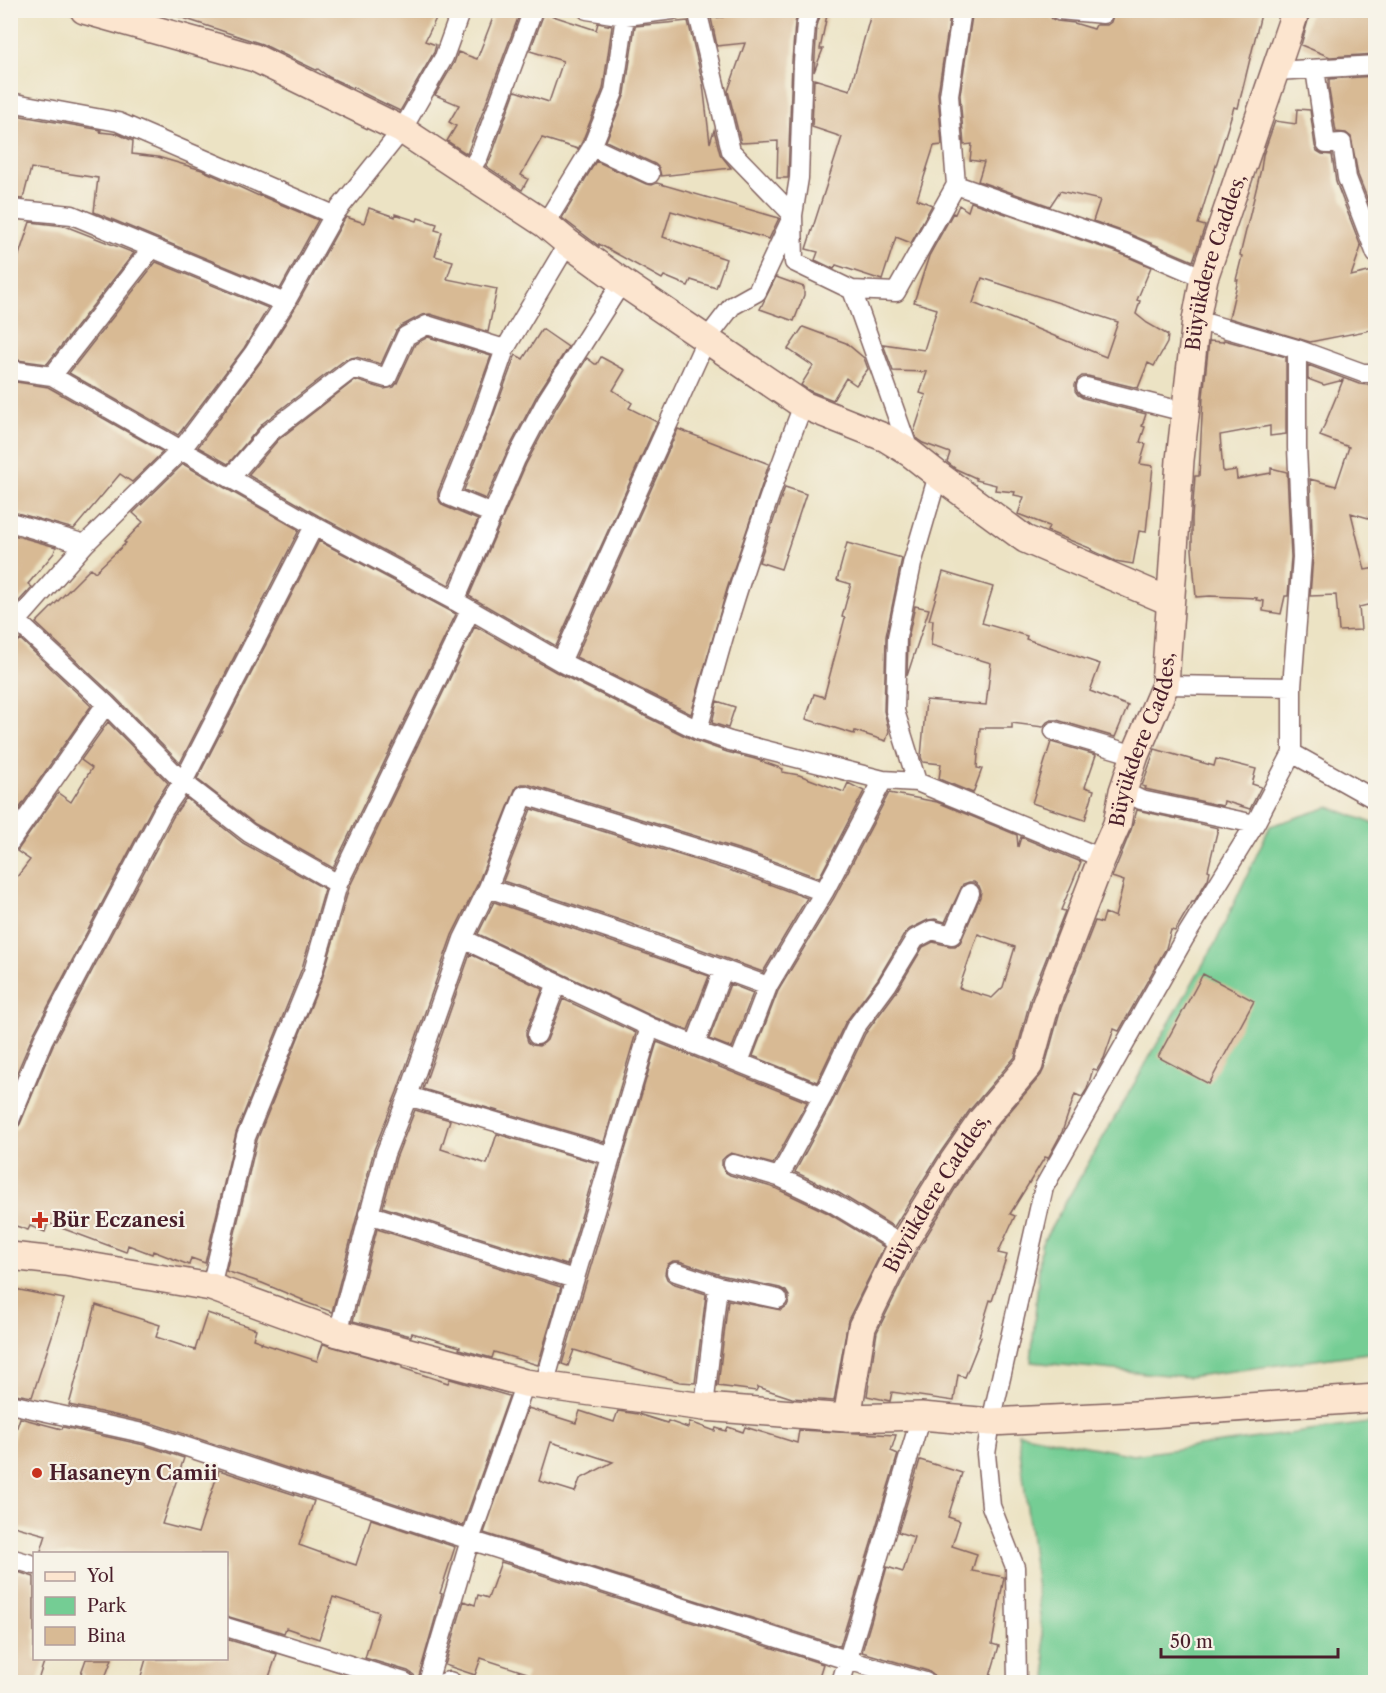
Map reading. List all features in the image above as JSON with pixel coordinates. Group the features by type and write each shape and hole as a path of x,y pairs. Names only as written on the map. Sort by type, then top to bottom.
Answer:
{"street":[{"path":"84,10 255,58 402,130 545,224 622,282 803,405 886,438 910,453 1025,539 1169,601"},
{"path":"338,884 249,833 183,782 106,704 14,625 85,544 182,449 253,354 285,303 334,215 402,130 444,57 461,10"},
{"path":"468,173 479,156 533,10"},
{"path":"587,10 625,16 673,10"},
{"path":"697,10 731,151 793,214"},
{"path":"811,10 806,24 799,178 793,214 795,262 852,290 896,292 956,185 949,95 962,10"},
{"path":"1059,10 1103,14 1104,10"},
{"name":"Büyükdere Caddes,","path":"847,1418 862,1327 902,1245 982,1120 1029,1065 1046,1003 1117,824 1123,791 1135,755 1165,685 1180,460 1196,320 1204,278 1296,10"},
{"path":"545,224 592,147 614,92 625,16"},
{"path":"1276,71 1376,65"},
{"path":"1316,69 1326,144 1342,143 1347,178 1376,254"},
{"path":"10,102 118,122 334,215"},
{"path":"592,147 650,174"},
{"path":"956,185 1123,243 1204,278"},
{"path":"10,209 72,216 285,303"},
{"path":"561,662 706,340 732,306 758,292 793,214"},
{"path":"493,514 449,496 482,415 505,349 568,243"},
{"path":"52,376 152,248"},
{"path":"211,1287 246,1137 313,972 338,884 463,606 493,514 516,459 547,400 622,282"},
{"path":"852,290 910,453"},
{"path":"1196,320 1297,349 1363,373 1376,374"},
{"path":"230,478 270,432 353,368 387,378 406,336 427,325 505,349"},
{"path":"1017,1683 1015,1567 991,1506 986,1454 991,1422 1044,1187 1184,939 1255,824 1292,753 1292,687 1302,557 1297,448 1297,349"},
{"path":"10,370 52,376 314,526 561,662 698,730 730,741 883,780 918,782 1102,858"},
{"path":"1086,387 1185,412"},
{"path":"698,730 752,547 803,405"},
{"path":"918,782 895,711 897,637 912,564 938,476"},
{"path":"10,522 85,544"},
{"path":"10,1120 43,1040 163,811 183,782 314,526"},
{"path":"1165,685 1292,687"},
{"path":"10,842 106,704"},
{"path":"1054,731 1135,755"},
{"path":"1292,753 1376,800"},
{"path":"739,1062 768,986 824,892 883,780"},
{"path":"1123,791 1141,800 1255,824"},
{"path":"338,1333 385,1154 408,1096 463,939 488,888 524,795 736,860 824,892"},
{"path":"488,888 611,929 768,986"},
{"path":"779,1177 823,1096 855,1028 887,985 915,939 932,930 952,935 970,893"},
{"path":"463,939 650,1027 823,1096"},
{"path":"695,1045 723,970"},
{"path":"537,1035 557,982"},
{"path":"428,1683 470,1540 534,1385 574,1279 650,1027"},
{"path":"408,1096 612,1156"},
{"path":"733,1164 779,1177 833,1203 902,1245"},
{"path":"368,1214 574,1279"},
{"path":"10,1256 65,1262 211,1287 338,1333 534,1385 704,1407 847,1418 921,1416 991,1422 1135,1415 1376,1398"},
{"path":"676,1272 718,1286 778,1299"},
{"path":"704,1407 718,1286"},
{"path":"12,1410 147,1434 470,1540 925,1683"},
{"path":"841,1683 921,1416"},
{"path":"10,1558 33,1565"},
{"path":"228,1628 405,1683"},
{"path":"445,1683 449,1681 452,1683"}],"green space":[{"path":"1329,807 1375,824 1375,1352 1188,1377 1031,1362 1041,1245 1216,942 1270,826"},
{"path":"1375,1422 1375,1682 1048,1682 1018,1433 1133,1455"}],"building":[{"path":"172,10 440,10 425,41 436,45 434,52 400,111 329,77 318,69 262,44 171,14"},
{"path":"496,10 521,10 467,154 447,141 456,126 449,122 459,105 435,95 458,52 477,59"},
{"path":"722,10 799,10 795,23 792,61 788,178 777,178 778,141 741,143 728,91 745,43 717,46 711,18 723,17"},
{"path":"822,10 828,10 820,49 823,49 814,72 817,26"},
{"path":"872,10 951,10 938,93 942,145 934,146 917,199 932,205 911,243 896,237 882,280 836,265 834,269 815,260 818,252 806,249 842,137 812,127 814,79 850,90"},
{"path":"973,10 1038,10 1049,14 1057,21 1094,29 1096,25 1107,25 1111,22 1115,10 1262,10 1238,108 1234,107 1198,224 1205,226 1193,261 1093,221 1100,200 1060,191 1050,206 978,181 984,162 970,160 972,144 964,145 960,95"},
{"path":"1311,10 1376,10 1376,54 1330,57 1301,45"},
{"path":"544,13 596,30 598,23 612,26 603,89 582,142 578,149 542,138 521,175 528,179 522,190 486,166 515,91 549,102 563,61 530,51"},
{"path":"688,21 703,84 710,143 714,130 720,154 731,168 661,176 655,164 606,141 625,94 635,26"},
{"path":"1376,76 1376,221 1358,175 1351,137 1346,133 1336,132 1329,79"},
{"path":"1297,109 1310,110 1317,151 1332,155 1336,182 1361,247 1351,276 1373,271 1376,281 1376,329 1310,342 1229,318 1238,280 1236,280 1242,256 1240,255 1263,155 1275,121 1296,124"},
{"path":"10,114 118,134 133,141 132,154 158,157 202,170 318,220 280,289 94,212 98,178 31,168 23,199 10,198"},
{"path":"596,161 646,184 657,183 779,218 769,239 671,211 663,237 726,259 716,288 691,280 688,286 664,276 662,279 599,244 599,246 562,218"},
{"path":"971,202 1119,253 1151,267 1137,300 1140,301 1136,314 1168,335 1167,343 1154,366 1148,363 1138,388 1088,376 1082,376 1075,385 1075,391 1083,398 1146,414 1140,442 1146,444 1140,464 1153,466 1146,532 1139,531 1133,564 1115,561 1047,531 1049,526 1018,514 1024,497 1014,495 1015,492 995,490 996,485 976,480 947,462 950,453 917,439 914,432 926,395 920,393 927,372 893,371 883,344 924,350 937,309 914,302 929,256 953,213 955,214 959,205 968,211","holes":["982,278 1118,322 1106,357 973,303"]},
{"path":"369,208 395,217 395,214 437,224 435,230 442,232 435,256 453,261 447,279 497,289 488,332 430,314 422,315 396,331 381,364 356,357 346,359 263,423 228,464 198,447 262,360 295,308 346,217 364,223"},
{"path":"30,222 65,226 134,253 47,364 10,359 10,259 17,261"},
{"path":"156,262 268,308 244,348 178,435 69,373"},
{"path":"776,277 804,287 804,295 794,321 760,309"},
{"path":"803,327 846,343 864,358 868,369 856,385 846,378 833,400 801,385 813,366 788,349"},
{"path":"542,329 568,347 537,395 506,454 486,499 464,490 514,359 516,355 523,359"},
{"path":"428,337 491,356 438,492 440,502 444,506 478,520 449,585 319,516 248,475 278,440 355,380 384,389 394,387 415,344"},
{"path":"1224,340 1286,357 1286,434 1270,436 1270,426 1220,435 1223,472 1236,470 1237,479 1271,473 1271,468 1287,472 1291,557 1288,596 1285,596 1281,614 1263,611 1264,601 1256,600 1257,598 1196,597 1192,518 1195,476 1199,476 1203,397 1209,341 1223,342"},
{"path":"601,357 625,370 613,390 632,403 629,408 657,422 556,646 469,596 526,464 557,406 587,358 597,364"},
{"path":"1308,365 1359,384 1376,386 1376,506 1372,519 1351,513 1365,570 1376,568 1376,603 1359,607 1361,630 1339,631 1336,595 1310,596 1313,556 1310,479 1336,486 1349,447 1320,436 1343,380 1324,385 1308,379"},
{"path":"10,381 48,387 163,452 132,482 120,474 74,529 10,511"},
{"path":"678,429 769,464 727,589 691,714 576,657"},
{"path":"183,464 299,530 180,763 114,696 36,623 91,568 95,572 126,543 124,542 143,522 133,513"},
{"path":"785,487 806,494 781,569 759,562"},
{"path":"10,534 56,547 54,553 28,584 32,587 10,611"},
{"path":"319,541 456,614 333,868 255,824 197,779"},
{"path":"847,543 902,558 886,636 884,711 889,731 886,741 806,719 814,694 824,697 845,618 842,617 851,584 837,580"},
{"path":"943,572 993,587 982,623 1027,636 1026,639 1100,664 1090,691 1128,706 1115,737 1057,720 1047,722 1043,727 1012,723 1012,728 980,728 977,768 982,769 973,793 939,779 941,764 923,762 921,757 926,700 986,705 991,663 931,645 933,620 929,620"},
{"path":"915,606 929,609 907,676 908,638"},
{"path":"475,626 556,672 693,740 755,759 783,769 782,772 799,775 844,792 848,783 864,791 819,878 751,853 527,784 516,787 478,883 452,935 397,1092 374,1150 332,1312 226,1271 257,1140 323,976 349,888"},
{"path":"20,639 91,706 10,822 10,649"},
{"path":"717,701 735,707 728,728 712,723"},
{"path":"108,722 168,783 153,806 33,1035 10,1089 10,886 30,860 17,851 58,793 71,802 92,768 81,760"},
{"path":"1051,742 1096,755 1085,787 1094,790 1085,820 1032,803"},
{"path":"1155,749 1214,766 1216,759 1256,769 1252,784 1261,787 1250,809 1224,801 1223,806 1145,789 1146,787 1142,786"},
{"path":"889,793 937,802 1017,835 1018,847 1021,837 1081,862 1061,910 1065,911 1031,997 1015,1057 969,1111 894,1227 839,1193 795,1172 865,1034 896,992 923,947 933,942 950,946 960,943 981,891 974,882 963,884 945,922 935,919 928,920 905,933 878,979 845,1023 817,1082 753,1056 778,991 834,898","holes":["978,934 1015,947 1003,987 992,998 959,988"]},
{"path":"186,798 243,843 325,889 302,968 236,1133 205,1263 191,1258 189,1265 153,1251 152,1254 128,1245 126,1252 48,1223 45,1232 30,1226 28,1230 10,1224 10,1131 16,1129 20,1124 53,1045 173,817"},
{"path":"531,809 744,875 807,898 763,972 626,922 503,881"},
{"path":"1137,810 1218,828 1208,879 1175,931 1171,930 1166,948 1119,1031 1114,1029 1104,1058 1097,1070 1093,1069 1087,1089 1082,1097 1075,1094 1062,1132 1048,1158 1045,1157 1010,1214 1015,1216 998,1253 1007,1255 992,1301 990,1300 979,1336 981,1337 965,1377 958,1375 954,1401 892,1392 890,1401 867,1396 877,1332 916,1253 994,1130 1041,1075 1061,1008 1095,921 1102,923 1105,913 1115,917 1124,881 1112,877"},
{"path":"494,902 709,976 688,1030 654,1017 478,934"},
{"path":"470,954 543,989 526,1032 528,1042 532,1045 539,1046 547,1040 563,999 636,1033 604,1142 423,1089"},
{"path":"1203,974 1254,1001 1209,1084 1158,1057"},
{"path":"730,984 753,993 732,1048 709,1039"},
{"path":"657,1042 807,1102 773,1164 731,1153 722,1160 722,1167 730,1175 775,1188 828,1213 884,1247 848,1320 834,1401 792,1398 758,1387 756,1391 718,1386 728,1300 781,1310 787,1306 789,1296 780,1288 721,1275 679,1261 668,1264 665,1274 667,1279 672,1283 706,1294 695,1383 680,1382 574,1350 568,1366 562,1364"},
{"path":"415,1110 450,1120 441,1149 487,1164 497,1134 597,1163 567,1265 383,1207 396,1158"},
{"path":"377,1229 561,1287 538,1365 494,1352 492,1358 412,1333 411,1336 353,1321"},
{"path":"10,1288 64,1299 32,1397 10,1393"},
{"path":"96,1305 160,1325 156,1337 195,1350 207,1313 256,1329 253,1339 261,1343 317,1361 323,1344 402,1366 402,1368 448,1383 450,1379 509,1396 463,1526 151,1423 69,1405"},
{"path":"528,1408 576,1423 580,1411 614,1422 618,1411 638,1414 667,1423 668,1421 688,1428 690,1422 715,1431 716,1428 726,1431 728,1427 743,1432 745,1427 797,1443 799,1430 896,1435 891,1451 898,1454 840,1646 484,1533","holes":["551,1442 613,1462 580,1479 575,1492 539,1481"]},
{"path":"20,1418 62,1429 63,1427 144,1445 184,1458 162,1524 198,1533 219,1470 314,1501 299,1545 356,1565 371,1519 455,1547 440,1593 442,1594 417,1683 414,1675 408,1671 365,1658 379,1612 333,1597 319,1639 286,1628 284,1633 228,1617 228,1552 41,1552 46,1535 10,1525 10,1448"},
{"path":"920,1460 962,1473 948,1517 960,1521 952,1546 977,1554 972,1571 1004,1577 992,1644 999,1646 988,1683 936,1683 933,1675 928,1671 862,1652 887,1567 903,1572 914,1537 898,1532"},
{"path":"501,1562 823,1664 817,1683 524,1683 527,1673 481,1658 475,1675 445,1665 464,1601 475,1605 478,1595 488,1598"},
{"path":"18,1572 33,1577 33,1660 45,1660 37,1683 10,1683 10,1594"},
{"path":"228,1640 277,1654 267,1683 139,1683 146,1660 228,1660"},
{"path":"86,1660 112,1660 103,1683 81,1683 84,1675 81,1673"}],"place":[{"name":"Bür Eczanesi","path":"40,1220"},
{"name":"Hasaneyn Camii","path":"37,1473"}]}
